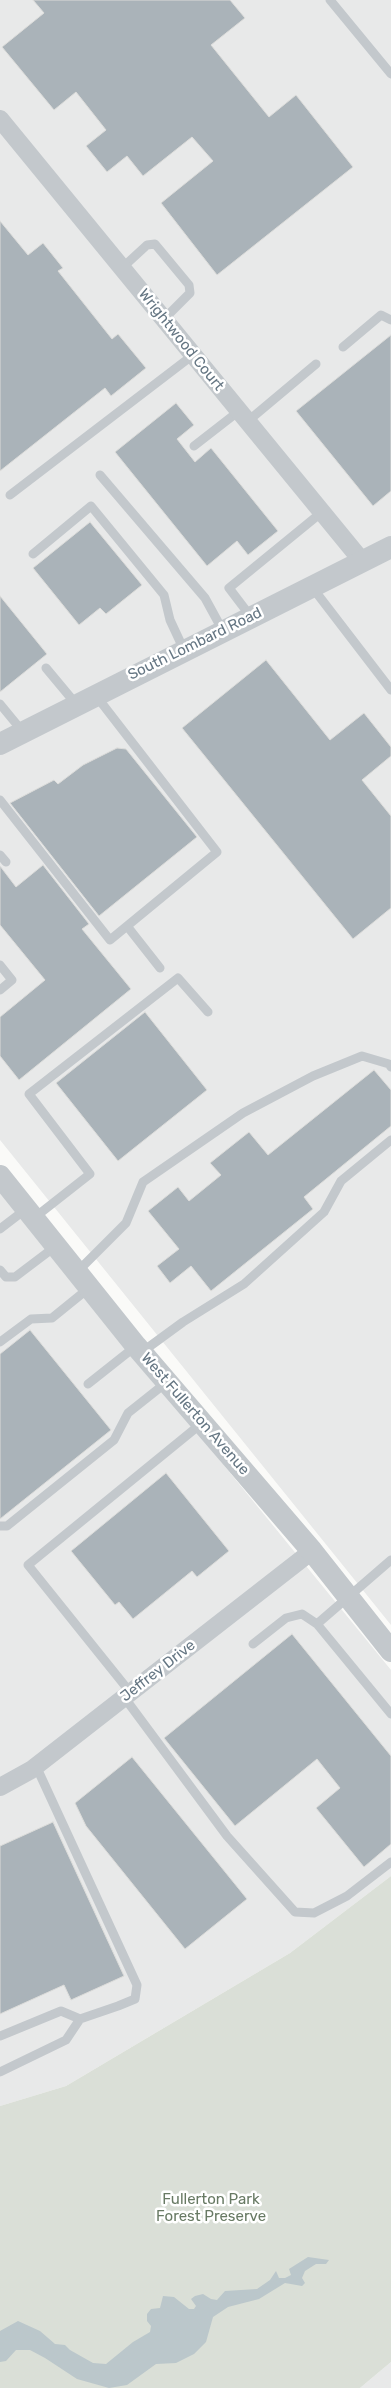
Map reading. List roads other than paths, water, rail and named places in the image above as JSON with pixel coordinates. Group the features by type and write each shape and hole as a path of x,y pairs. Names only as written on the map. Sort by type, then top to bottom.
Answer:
{"street":[{"name":"Wrightwood Court","path":"0,119 362,561"},
{"name":"South Lombard Road","path":"0,744 391,547"},
{"name":"West Fullerton Avenue","path":"0,1176 139,1349 312,1551 391,1651"},
{"name":"Jeffrey Drive","path":"0,1787 36,1766 312,1551"}],"lane":[{"path":"330,0 391,74"},
{"path":"122,268 147,245 155,244 189,285 190,293 164,319"},
{"path":"343,347 381,316 391,320"},
{"path":"10,495 193,355"},
{"path":"194,446 243,416 316,364"},
{"path":"100,475 205,598 223,631"},
{"path":"33,554 91,506 164,595 170,620 184,650"},
{"path":"250,617 229,588 322,512"},
{"path":"312,586 391,690"},
{"path":"0,800 110,940 217,852 146,763 85,700 46,668"},
{"path":"0,704 23,732"},
{"path":"127,926 160,968"},
{"path":"0,965 12,980 0,990"},
{"path":"0,1229 30,1213 90,1174 29,1094 178,978 208,1012"},
{"path":"0,1342 31,1319 52,1318 126,1224 143,1182 243,1114 313,1076 362,1056 391,1066"},
{"path":"88,1384 139,1349 244,1284 324,1212 341,1181 391,1140"},
{"path":"0,1270 6,1277 15,1277 56,1246"},
{"path":"0,1526 7,1526 114,1440 128,1413 167,1382"},
{"path":"202,1423 28,1565 127,1695 147,1731 227,1836 296,1912 314,1913 347,1896 391,1862"},
{"path":"317,1624 347,1595 391,1560"},
{"path":"253,1644 286,1618 302,1614 317,1624 391,1714"},
{"path":"0,2072 66,2040 80,2019 135,1998 137,1985 36,1766"},
{"path":"0,2036 61,2011 80,2019"}],"park label":[{"name":"Fullerton Park Forest Preserve","path":"211,2208"}]}
